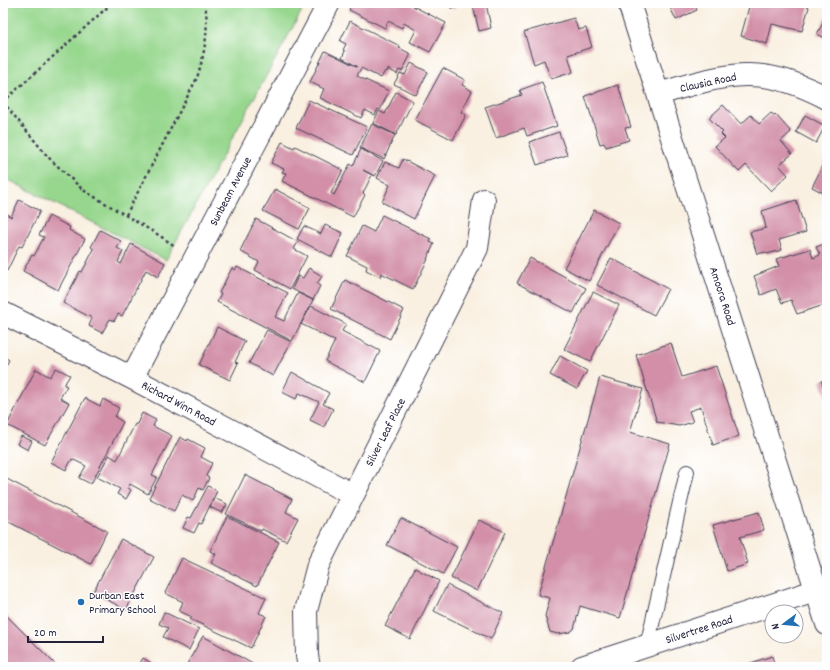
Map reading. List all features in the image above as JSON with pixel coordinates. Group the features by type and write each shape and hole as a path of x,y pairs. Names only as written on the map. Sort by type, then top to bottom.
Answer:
{"street":[{"name":"Sunbeam Avenue","path":"132,378 329,3"},
{"name":"Amoora Road","path":"629,3 822,588 827,624"},
{"name":"Clausia Road","path":"658,94 711,79 745,75 780,79 808,88 827,98"},
{"name":"Silver Leaf Place","path":"309,667 307,656 306,611 318,565 477,248 484,200"},
{"name":"Richard Winn Road","path":"3,313 132,378 353,495"},
{"name":"Silvertree Road","path":"582,667 822,588"}],"lane":[{"path":"647,646 687,472"}],"path":[{"path":"112,3 3,102 48,157 83,190 157,234 194,260"},
{"path":"126,215 197,78 204,55 207,38 205,3"}],"green space":[{"path":"3,3 306,3 166,260 3,177"}],"building":[{"path":"352,3 414,3 413,6 446,23 430,52 410,42 416,30 404,23 402,28 388,21 385,28 349,10"},
{"path":"441,3 457,3 454,9"},
{"path":"486,3 491,28 479,31 473,6"},
{"path":"668,3 694,3 697,10 676,20"},
{"path":"750,3 808,3 807,6 809,7 802,31 772,24 767,44 741,36"},
{"path":"827,15 827,39 817,34"},
{"path":"574,18 578,30 586,28 592,47 568,55 573,72 551,79 544,60 534,64 524,32"},
{"path":"350,21 400,46 399,48 411,54 402,71 399,70 397,74 388,69 381,78 361,68 357,76 389,91 380,110 378,109 375,115 365,110 361,118 320,98 324,89 310,82 325,51 358,67 342,58 345,51 343,50 346,44 340,41"},
{"path":"411,63 428,72 416,95 394,84 400,73 405,75"},
{"path":"443,68 465,80 462,85 472,91 461,112 466,115 453,140 415,120"},
{"path":"542,82 557,126 527,136 524,128 496,138 485,107 522,95 520,90"},
{"path":"618,85 631,127 625,128 629,140 606,147 604,143 600,144 585,96"},
{"path":"396,92 413,101 396,135 373,123 379,111 385,114"},
{"path":"309,100 367,127 353,155 296,128"},
{"path":"723,105 741,124 751,115 759,124 771,113 775,116 776,115 791,132 781,141 792,154 779,165 788,175 771,191 746,165 739,172 715,146 725,138 721,134 723,132 709,118"},
{"path":"805,115 825,126 816,143 796,132"},
{"path":"372,124 395,135 384,159 360,148"},
{"path":"559,132 567,155 537,165 529,142"},
{"path":"282,142 294,148 295,146 343,170 331,193 334,195 350,164 353,166 361,149 383,161 375,176 363,170 372,175 363,193 365,195 353,217 282,181 286,173 282,172 284,169 271,163"},
{"path":"827,157 827,195 812,187"},
{"path":"403,159 435,176 414,219 382,202 390,185 377,178 385,162 399,168"},
{"path":"275,189 310,208 299,229 263,211"},
{"path":"19,200 40,211 22,247 19,246 7,271 3,269 3,212 11,217"},
{"path":"796,200 806,232 779,240 782,250 767,254 766,252 757,254 750,232 766,228 762,211"},
{"path":"594,210 619,223 589,281 564,268"},
{"path":"382,215 431,239 430,242 434,244 413,289 381,273 380,277 366,270 367,266 347,256 362,226 374,232"},
{"path":"49,216 70,227 69,230 85,239 58,290 23,271 32,255 34,256 44,237 39,235"},
{"path":"256,219 298,242 294,249 307,256 290,289 255,270 259,262 240,251"},
{"path":"325,225 343,233 332,257 297,239 304,226 321,234"},
{"path":"100,230 121,241 117,248 123,251 118,262 121,264 131,244 165,263 158,277 146,270 122,316 118,314 114,321 110,319 102,333 89,326 92,318 63,303 94,249 91,247"},
{"path":"827,243 827,285 825,286 827,292 827,304 797,314 791,300 782,303 776,289 761,295 754,276 779,266 776,259 810,249 813,258 820,255 816,247"},
{"path":"530,258 586,288 573,313 517,283"},
{"path":"611,258 668,289 654,315 597,285"},
{"path":"237,267 288,293 275,317 284,321 298,293 313,300 292,341 217,302 221,294 219,293 232,268 235,270"},
{"path":"309,268 322,276 317,284 320,286 313,300 292,289 298,276 303,278"},
{"path":"345,280 404,310 390,339 331,309"},
{"path":"593,292 619,305 590,362 564,349"},
{"path":"311,306 346,324 342,331 380,351 365,382 325,361 335,341 301,324"},
{"path":"217,327 245,341 235,362 238,363 230,380 199,365"},
{"path":"267,330 291,342 273,376 249,363"},
{"path":"671,343 682,377 716,366 739,436 713,445 701,407 689,411 693,422 679,426 657,422 636,355"},
{"path":"3,356 9,360 3,371"},
{"path":"560,356 587,371 577,389 550,375"},
{"path":"56,368 70,375 64,385 67,386 60,398 69,403 45,445 7,425 36,369 50,377"},
{"path":"292,372 329,393 323,404 333,409 324,427 310,420 319,402 299,393 296,399 282,392"},
{"path":"600,377 643,389 630,432 670,444 620,618 580,606 574,629 570,632 558,634 550,632 545,616 550,598 538,595"},
{"path":"827,379 827,398 821,381"},
{"path":"85,398 100,406 103,399 119,408 115,417 123,422 91,484 79,478 86,466 72,459 66,470 51,462"},
{"path":"142,413 156,420 153,426 172,436 152,475 157,477 148,494 130,484 128,488 131,490 126,499 117,494 120,489 97,477 109,455 117,460"},
{"path":"21,436 32,441 28,450 17,444"},
{"path":"180,437 187,441 188,439 205,448 201,457 212,463 206,476 209,478 203,490 199,488 193,501 182,495 174,511 149,498"},
{"path":"245,475 292,499 286,512 298,518 286,541 226,514"},
{"path":"3,477 107,531 91,564 3,519"},
{"path":"208,486 217,491 201,524 199,523 194,533 183,528 188,517 191,518"},
{"path":"214,498 227,504 222,513 210,507"},
{"path":"759,512 764,530 740,537 748,564 727,571 713,525"},
{"path":"227,516 279,542 257,586 211,563 216,554 210,551"},
{"path":"401,518 457,547 443,574 387,545"},
{"path":"479,520 505,532 477,591 451,578"},
{"path":"121,539 154,557 126,610 93,592"},
{"path":"182,558 266,598 259,613 266,616 251,648 190,619 192,617 179,611 183,602 165,593"},
{"path":"415,568 439,581 410,639 385,626"},
{"path":"447,585 503,613 491,639 434,611"},
{"path":"3,612 58,667 3,666"},
{"path":"164,612 199,629 189,650 163,637 168,628 159,624"},
{"path":"203,636 258,667 192,667 187,664"},
{"path":"772,656 775,667 738,667"},
{"path":"143,658 158,667 138,667"}],"place":[{"name":"Durban East Primary School","path":"81,602"}]}
